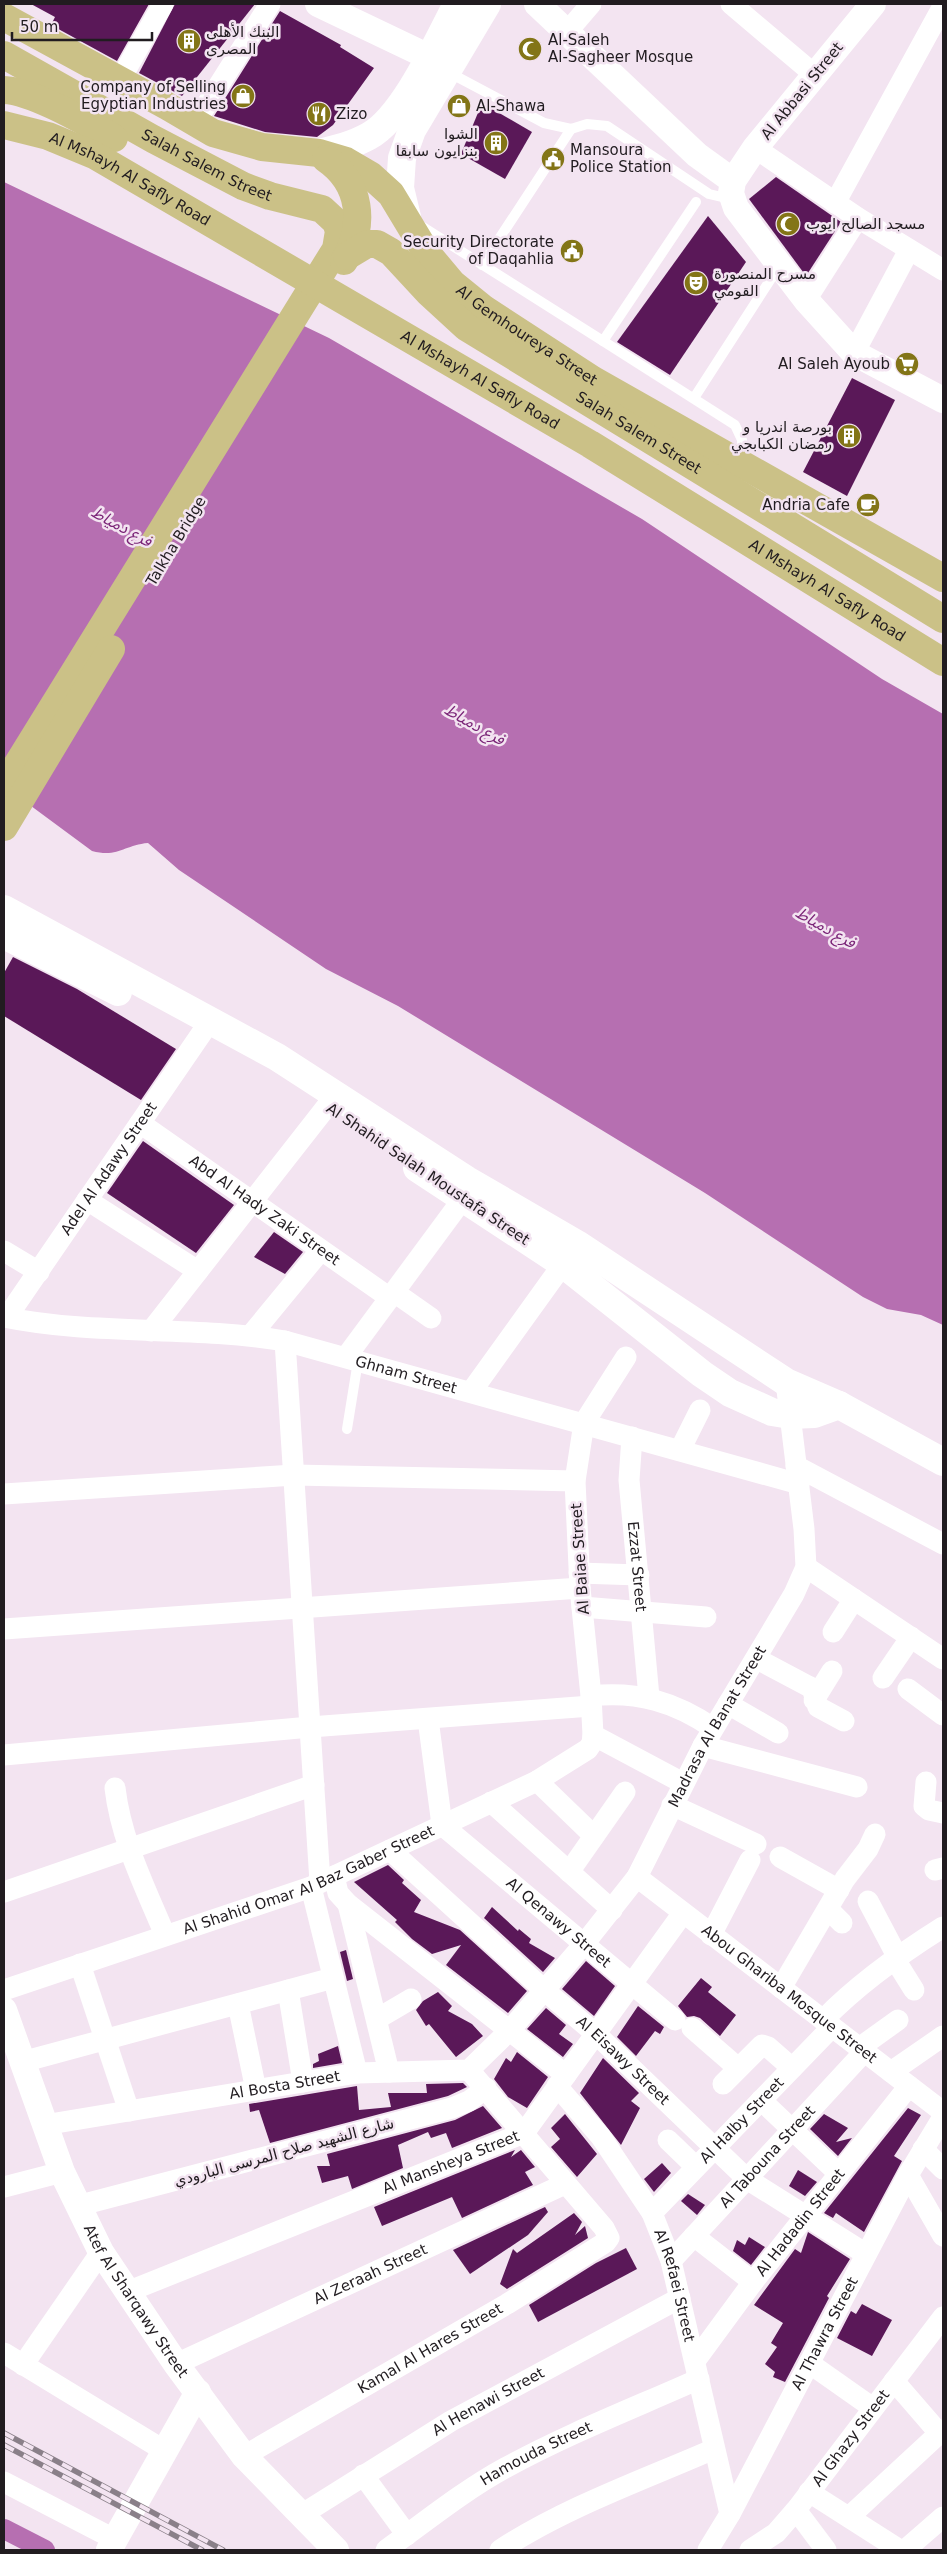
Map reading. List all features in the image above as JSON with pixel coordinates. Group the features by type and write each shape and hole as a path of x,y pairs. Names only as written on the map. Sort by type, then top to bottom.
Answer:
{"main road":[{"path":"438,64 457,4"},
{"path":"407,217 400,188 402,124 438,64 487,4"},
{"name":"Al Gemhoureya Street","path":"4,17 213,133 262,146 319,153 346,161 370,175 391,194 407,217 426,252 452,283 484,309 593,380 943,578"},
{"name":"Salah Salem Street","path":"4,55 153,139 209,166 243,186 270,196 322,209 336,222 342,253 366,244 384,247 428,293 466,327 943,619"},
{"path":"4,90 26,95 148,154 183,164 209,166"},
{"path":"319,153 346,147 370,135 402,124"},
{"name":"Al Mshayh Al Safly Road","path":"4,125 48,136 94,155 590,444 943,662"},
{"path":"319,153 338,167 352,187 358,210 357,234 342,253"},
{"name":"Talkha Bridge","path":"4,786 342,253"},
{"name":"Talkha Bridge","path":"4,827 342,253"},
{"path":"866,572 882,544"},
{"name":"Al Shahid Salah Moustafa Street","path":"4,909 206,1027 327,1106 462,1200 563,1264 702,1374 730,1393 772,1412 790,1415 814,1414 839,1406"},
{"name":"Al Shahid Salah Moustafa Street","path":"4,936 206,1027 278,1057 347,1100 467,1180 577,1244 786,1382 839,1406 943,1462"}],"street":[{"path":"120,80 163,4"},
{"path":"195,123 270,4"},
{"path":"318,4 348,10 438,64"},
{"path":"537,4 733,191 736,208 806,300 854,354 943,400"},
{"path":"568,32 591,4"},
{"path":"731,4 815,75"},
{"name":"Al Abbasi Street","path":"733,191 756,148 873,4"},
{"path":"836,203 943,6"},
{"path":"756,148 858,218 943,270"},
{"path":"806,300 858,218"},
{"path":"854,354 909,250"},
{"name":"Adel Al Adawy Street","path":"6,1317 39,1272 206,1027"},
{"path":"151,1331 327,1106"},
{"name":"Abd Al Hady Zaki Street","path":"140,1123 321,1250 431,1318"},
{"path":"88,1200 198,1271"},
{"path":"352,1359 392,1295 462,1200"},
{"path":"251,1336 321,1250"},
{"path":"4,1251 39,1272"},
{"path":"471,1392 563,1264"},
{"name":"Ghnam Street","path":"6,1317 151,1331 251,1336 284,1341 680,1450 798,1475 943,1544"},
{"path":"284,1341 322,1882 333,1978 358,2073"},
{"path":"584,1423 626,1357"},
{"name":"Madrasa Al Banat Street","path":"510,2030 612,1910 636,1877 708,1737 757,1659 794,1594 806,1567 798,1475 786,1382"},
{"path":"680,1450 700,1410"},
{"name":"Al Baiae Street","path":"584,1423 575,1481 581,1590 593,1735"},
{"name":"Ezzat Street","path":"632,1437 629,1480 643,1612 649,1698"},
{"path":"4,1494 294,1475 575,1481"},
{"path":"806,1567 911,1637 942,1655"},
{"path":"4,1629 302,1606 581,1590 639,1575"},
{"path":"581,1590 643,1612 706,1617"},
{"path":"833,1632 854,1599"},
{"path":"883,1678 911,1637"},
{"path":"757,1659 812,1688 814,1700 818,1707 844,1721"},
{"path":"814,1700 832,1671"},
{"path":"908,1689 943,1715"},
{"path":"4,1755 310,1727 428,1719 591,1701 610,1694 649,1698 686,1711 708,1737 856,1787"},
{"path":"728,1704 778,1733"},
{"path":"428,1719 442,1825"},
{"path":"593,1735 683,1783"},
{"name":"Al Shahid Omar Al Baz Gaber Street","path":"4,1990 322,1882 537,1781 588,1749 592,1743 593,1735"},
{"path":"537,1781 594,1836"},
{"path":"926,1782 924,1806 929,1810 943,1813"},
{"path":"4,1892 314,1785"},
{"path":"115,1788 117,1809 128,1848 165,1935"},
{"path":"569,1872 625,1792"},
{"path":"491,1802 612,1910"},
{"path":"672,1806 753,1852 711,1935"},
{"name":"Al Qenawy Street","path":"442,1825 632,1984 738,2068"},
{"path":"781,1988 835,1916 839,1890 868,1849 875,1834"},
{"name":"Al Eisawy Street","path":"390,1850 544,1990 596,2034 747,2179 866,2254"},
{"path":"780,1857 839,1890"},
{"name":"Abou Ghariba Mosque Street","path":"636,1877 943,2112"},
{"path":"322,1882 338,1893 348,1904 389,2072"},
{"path":"868,1901 914,1990"},
{"name":"Al Refaei Street","path":"348,1904 510,2030 562,2080 652,2213 671,2261 730,2514"},
{"name":"Al Mansheya Street","path":"127,2292 524,2133 683,1913"},
{"name":"Al Halby Street","path":"652,2213 792,2068 828,2024 841,2001 896,1957 943,1927"},
{"path":"80,1964 129,2111"},
{"path":"22,2062 333,1978"},
{"path":"288,1990 303,2082"},
{"path":"377,2019 411,1999"},
{"path":"238,2004 256,2090"},
{"name":"Atef Al Sharqawy Street","path":"4,2010 9,2038 22,2062 62,2172 101,2252 176,2364 244,2456 336,2550"},
{"name":"Al Tabouna Street","path":"671,2261 747,2179 861,2050 898,2020"},
{"path":"510,2030 469,2070 565,2184"},
{"path":"891,2072 943,2036"},
{"path":"723,2084 762,2045 768,2047 792,2068"},
{"name":"Al Bosta Street","path":"44,2125 358,2073 469,2070"},
{"name":"Al Hadadin Street","path":"697,2370 753,2282 909,2086"},
{"name":"شارع الشهيد صلاح المرسى البارودي","path":"77,2206 452,2108 469,2101 486,2088"},
{"path":"761,2100 839,2174"},
{"name":"Al Thawra Street","path":"708,2550 730,2514 908,2176 943,2116"},
{"path":"668,2140 696,2167"},
{"path":"923,2149 943,2169"},
{"path":"4,2188 62,2172"},
{"path":"908,2176 943,2236"},
{"name":"Kamal Al Hares Street","path":"244,2456 507,2304 606,2242 608,2234 565,2184"},
{"name":"Al Zeraah Street","path":"176,2364 565,2184"},
{"path":"694,2236 753,2282"},
{"path":"24,2365 101,2252"},
{"name":"Al Henawi Street","path":"301,2515 363,2475 501,2393 680,2298"},
{"name":"Al Ghazy Street","path":"760,2548 796,2510 894,2381 942,2322"},
{"path":"4,2353 165,2451"},
{"path":"809,2363 874,2408"},
{"name":"Hamouda Street","path":"386,2550 448,2504 504,2468 599,2423 697,2370"},
{"path":"849,2517 941,2432 894,2381"},
{"path":"115,2546 165,2451 203,2399"},
{"path":"115,2546 203,2399"},
{"path":"500,2550 524,2535 567,2514 714,2449"},
{"path":"363,2475 407,2535"},
{"path":"4,2482 115,2546"},
{"path":"809,2492 900,2550"},
{"path":"796,2510 826,2550"},
{"path":"905,2550 943,2518"}],"lane":[{"path":"438,64 544,123 571,129 587,124 607,126 710,194 733,191"},
{"path":"482,265 571,129"},
{"path":"603,341 696,202"},
{"path":"407,217 735,425 742,440 743,466"},
{"path":"694,398 772,277"},
{"path":"347,1429 352,1359"}],"water":[{"name":"فرع دمياط","path":"4,182 329,338 642,519 882,679 943,714 943,1325 921,1315 887,1309 863,1297 705,1193 398,1006 326,969 179,870 148,843 108,853 92,851 4,786"}],"building":[{"path":"31,4 149,4 117,61 51,25 55,17"},
{"name":"البنك الأهلى المصرى","path":"175,4 255,4 182,96 139,73"},
{"path":"280,11 341,45 340,47 374,68 333,125 317,137 265,132 214,116"},
{"name":"الشوا بنزايون سابقا","path":"482,103 532,132 505,179 461,154"},
{"name":"مسجد الصالح ايوب","path":"776,177 841,222 806,276 749,199"},
{"name":"مسرح المنصورة القومي","path":"708,216 746,262 670,375 617,342"},
{"name":"بورصة اندريا و رمضان الكبابجي","path":"852,378 895,400 847,496 803,472"},
{"path":"13,957 77,989 176,1049 141,1100 4,1016 4,973"},
{"path":"143,1141 234,1205 196,1253 107,1193"},
{"path":"274,1232 303,1252 285,1274 254,1257"},
{"path":"388,1865 404,1880 402,1883 421,1900 414,1912 460,1930 527,1991 508,2013 446,1965 461,1945 432,1954 412,1939 395,1922 397,1920 354,1882"},
{"path":"492,1907 518,1931 519,1929 531,1939 529,1943 555,1958 543,1972 484,1918"},
{"path":"346,1950 353,1979 347,1981 340,1952"},
{"path":"586,1961 615,1986 594,2016 562,1989"},
{"path":"701,1978 712,1987 708,1992 736,2015 720,2036 700,2018 694,2016 687,2017 678,2006"},
{"path":"438,1992 452,2006 448,2011 472,2024 483,2036 456,2057 429,2024 426,2026 416,2010 423,2001"},
{"path":"638,2006 664,2027 660,2034 655,2031 636,2056 617,2037"},
{"path":"546,2008 566,2025 559,2034 573,2044 563,2057 527,2029"},
{"path":"338,2046 342,2063 313,2068 313,2064 319,2061 318,2054"},
{"path":"517,2052 548,2077 527,2108 508,2097 494,2079 506,2058 511,2062"},
{"path":"603,2058 639,2093 631,2101 640,2108 621,2145 580,2093"},
{"path":"463,2083 467,2087 448,2096 270,2143 259,2110 250,2112 249,2104 357,2086 359,2110 391,2107 388,2093 427,2093 426,2084"},
{"path":"483,2106 502,2128 452,2148 446,2133 431,2138 428,2132 398,2145 403,2168 352,2189 348,2176 322,2183 317,2166 330,2166 327,2154 455,2120"},
{"path":"908,2108 921,2115 894,2156 902,2161 864,2232 836,2213 833,2218 824,2213"},
{"path":"565,2114 597,2154 577,2177 551,2147 560,2139 551,2128"},
{"path":"824,2114 848,2128 836,2142 852,2138 838,2156 810,2129"},
{"path":"515,2150 511,2157 521,2150 535,2167 525,2172 533,2185 462,2218 452,2197 382,2226 374,2207"},
{"path":"662,2163 671,2173 654,2192 644,2179"},
{"path":"798,2170 817,2182 805,2196 789,2186"},
{"path":"688,2194 705,2205 697,2215 681,2201"},
{"path":"545,2207 548,2212 528,2235 470,2274 453,2250"},
{"path":"574,2213 582,2222 575,2235 585,2226 588,2238 507,2289 500,2284 513,2249 517,2253"},
{"path":"808,2232 850,2259 827,2296 829,2298 785,2382 773,2377 775,2372 765,2364 777,2347 771,2343 783,2323 754,2305 795,2249 801,2253"},
{"path":"749,2237 765,2247 751,2265 733,2251 737,2240 745,2245"},
{"path":"626,2248 637,2269 538,2322 529,2305 596,2263"},
{"path":"862,2304 892,2320 872,2356 837,2338 851,2311 856,2314"}],"waterway":[{"path":"4,2529 45,2550"}],"railway":[{"path":"4,2433 223,2550"},
{"path":"4,2445 202,2550"}],"place":[{"name":"البنك الأهلى المصرى","path":"189,41"},
{"name":"Al-Saleh Al-Sagheer Mosque","path":"530,49"},
{"name":"Company of Selling Egyptian Industries","path":"243,96"},
{"name":"Al-Shawa","path":"459,106"},
{"name":"Zizo","path":"319,114"},
{"name":"الشوا بنزايون سابقا","path":"496,143"},
{"name":"Mansoura Police Station","path":"553,159"},
{"name":"مسجد الصالح ايوب","path":"788,224"},
{"name":"Security Directorate of Daqahlia","path":"572,251"},
{"name":"مسرح المنصورة القومي","path":"696,283"},
{"name":"Al Saleh Ayoub","path":"907,364"},
{"name":"بورصة اندريا و رمضان الكبابجي","path":"849,436"},
{"name":"Andria Cafe","path":"868,505"}]}
